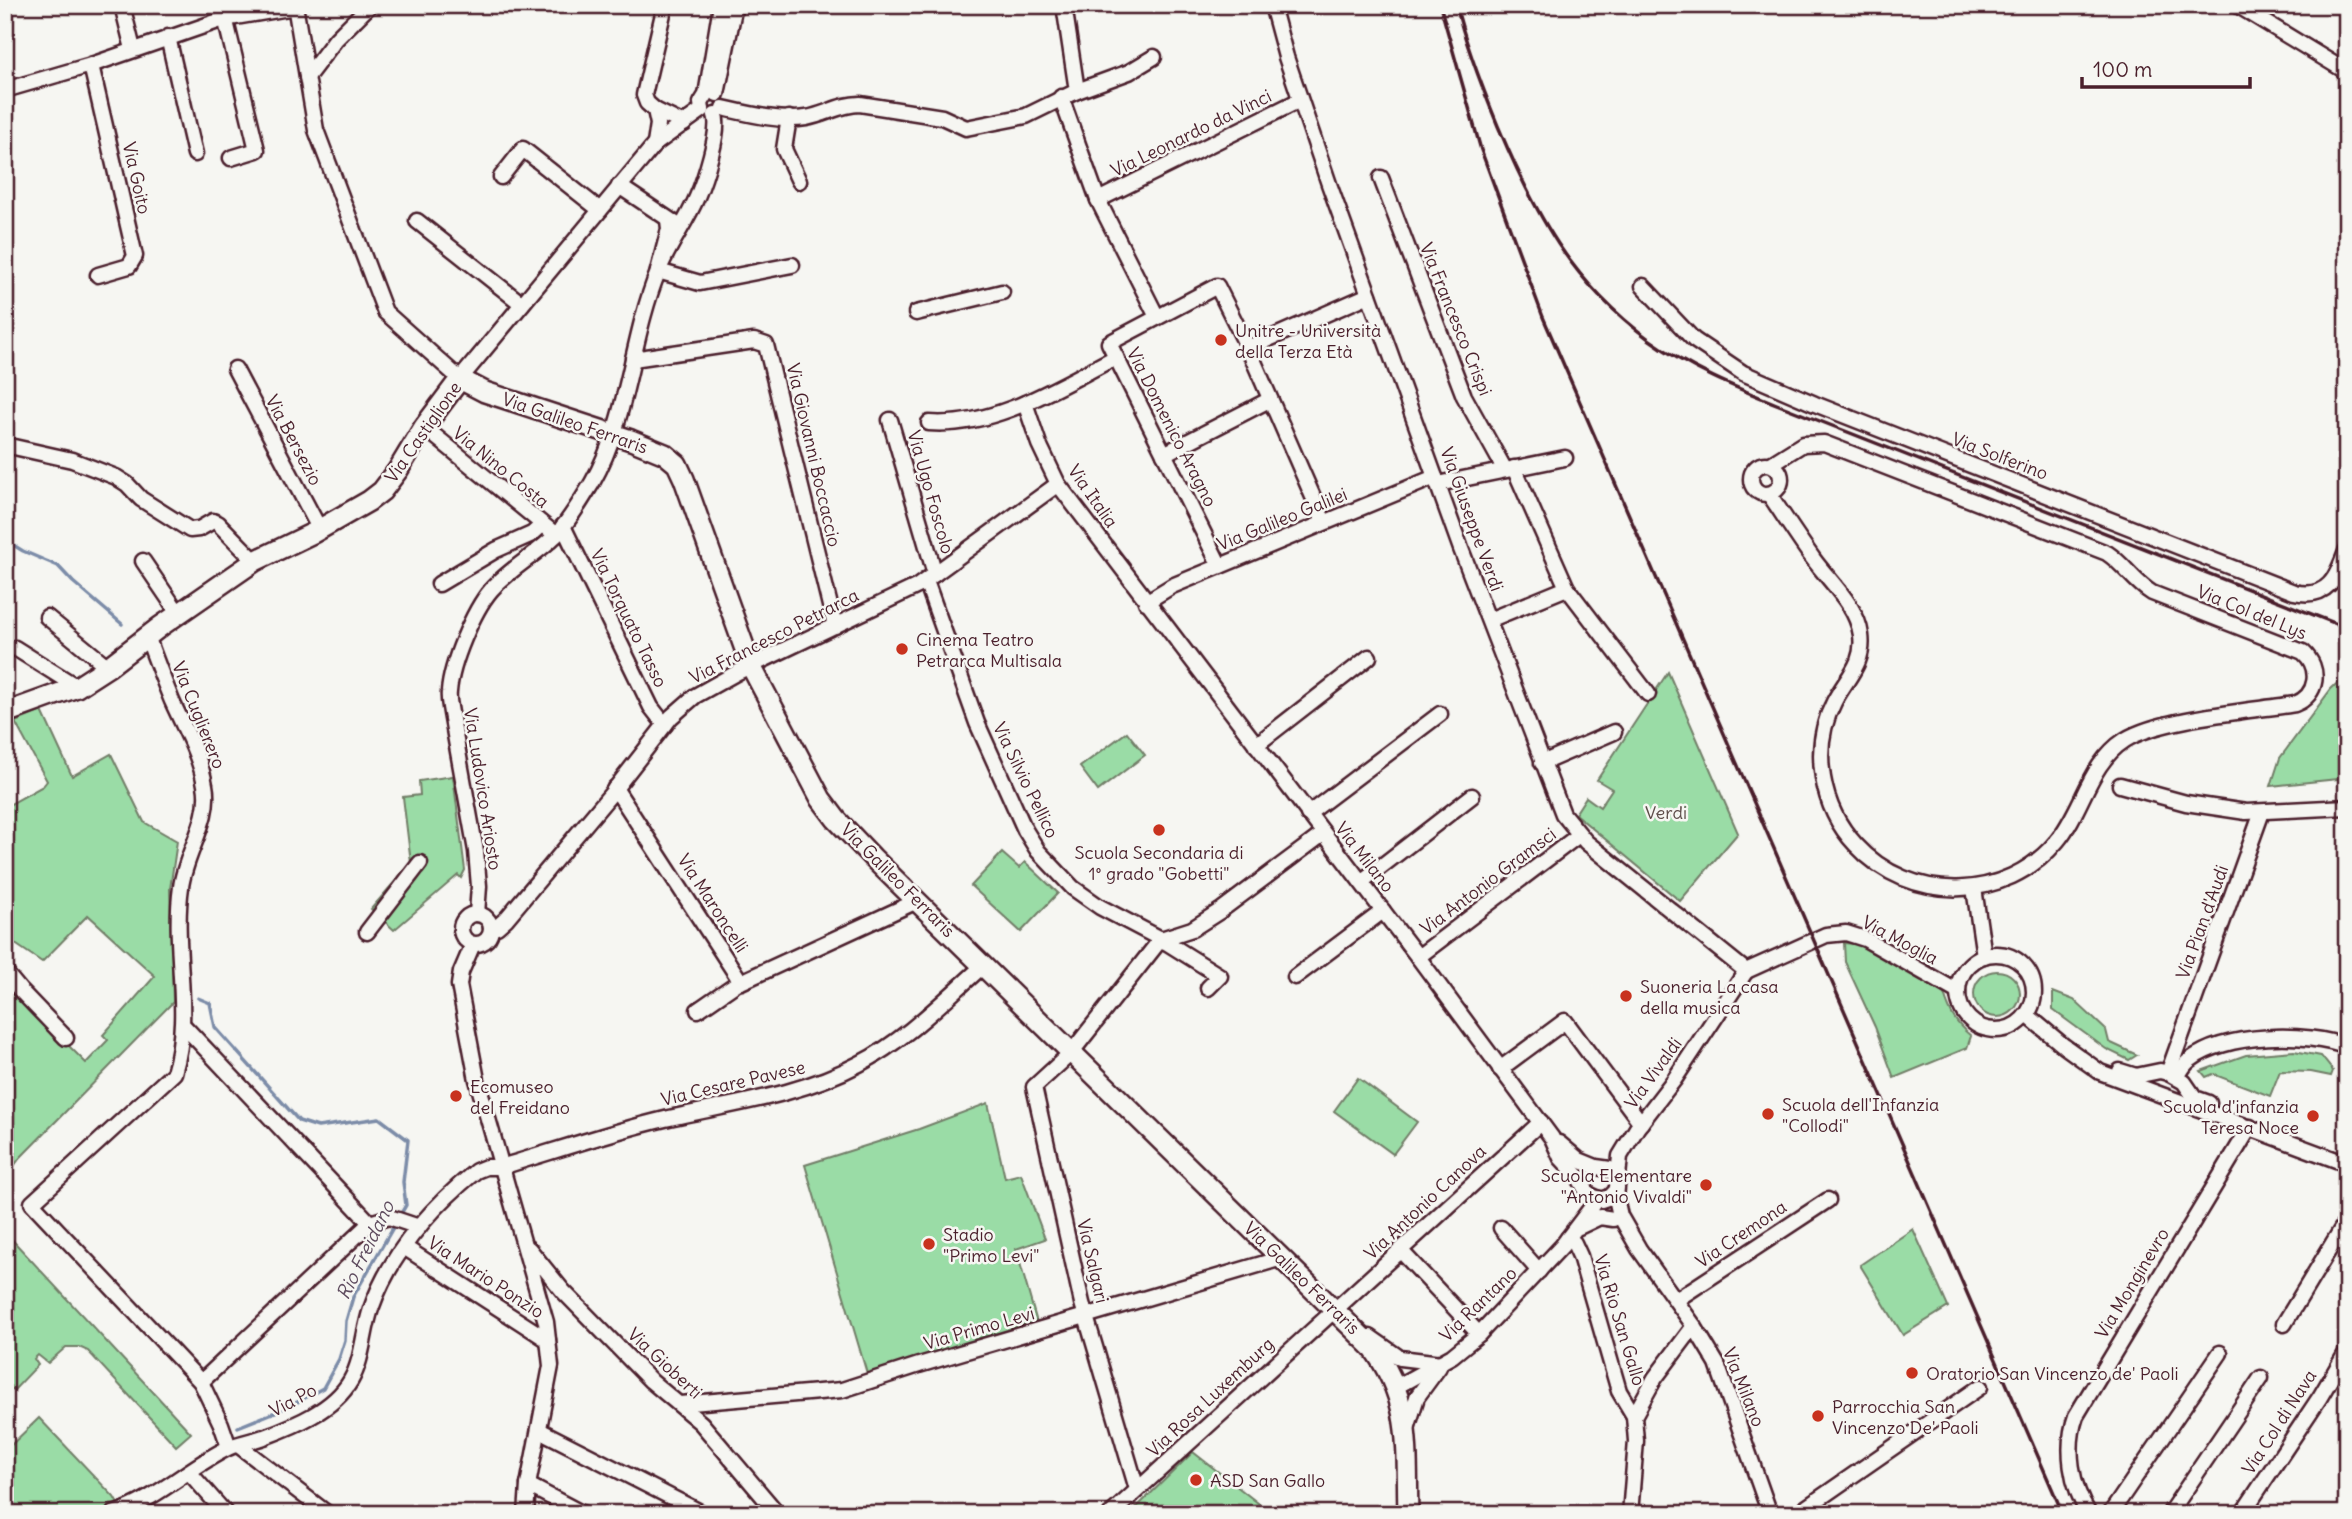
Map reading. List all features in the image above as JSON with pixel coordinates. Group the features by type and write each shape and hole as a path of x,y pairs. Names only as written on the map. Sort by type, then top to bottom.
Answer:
{"main road":[{"name":"Via Castiglione","path":"5,713 76,687 255,561 320,530 369,501 382,491 398,470 424,427 460,379"},
{"name":"Via Galileo Ferraris","path":"460,379 485,392 665,454 677,464 751,666 821,799 852,836 1341,1315 1380,1358 1396,1387 1403,1413 1408,1514"}],"street":[{"path":"122,5 133,49"},
{"path":"307,77 336,39 370,5"},
{"path":"665,5 644,95 654,110 684,124"},
{"path":"712,94 721,5"},
{"path":"712,94 735,5"},
{"path":"1064,5 1077,91"},
{"name":"Via Giuseppe Verdi","path":"1272,5 1300,100 1369,295 1436,481 1563,814 1579,835 1672,914 1746,971"},
{"path":"2237,5 2257,10 2347,72"},
{"path":"5,90 91,65 168,37 223,12 295,6 316,130 385,312 460,379"},
{"path":"223,12 257,150 231,158"},
{"path":"168,37 195,154"},
{"path":"714,111 810,118 841,106 860,104 942,117 966,128 1026,116 1061,97 1129,72 1154,57"},
{"name":"Via Goito","path":"91,65 135,256 129,266 98,275"},
{"path":"712,94 723,102 714,111"},
{"name":"Via Ludovico Ariosto","path":"473,944 463,938 461,928 466,918 477,914 479,880 451,713 451,678 469,629 492,590 559,531 603,463 619,422 633,359 658,271 686,222 704,178 718,121 714,111 702,100 712,94"},
{"path":"1061,97 1098,200 1157,317 1217,286 1248,348 1324,522"},
{"name":"Via Leonardo da Vinci","path":"1098,200 1300,100"},
{"path":"654,110 658,124 655,144"},
{"name":"Via Castiglione","path":"460,379 655,144 684,124 714,111"},
{"path":"789,118 784,149 799,181"},
{"path":"501,177 523,149 600,209"},
{"name":"Via Francesco Crispi","path":"1381,178 1464,396 1510,469"},
{"path":"619,186 668,220 678,225 686,222"},
{"path":"417,220 522,304"},
{"path":"668,220 669,229 658,271 700,283 792,265"},
{"name":"Via Solferino","path":"1643,286 1694,340 1743,373 1815,404 2294,592 2308,595 2322,592 2337,574 2347,549"},
{"path":"916,313 1002,292"},
{"path":"1248,348 1369,295"},
{"name":"Via Domenico Aragno","path":"1157,317 1109,343 1220,566"},
{"name":"Via Giovanni Boccaccio","path":"633,359 754,341 766,345 835,626"},
{"path":"929,424 949,425 996,414 1116,357"},
{"name":"Via Bersezio","path":"235,369 320,530"},
{"path":"1164,454 1269,400"},
{"name":"Via Italia","path":"1025,402 1058,484 1146,602"},
{"name":"Via Ugo Foscolo","path":"890,420 930,577"},
{"name":"Via Nino Costa","path":"424,427 542,525 559,531"},
{"name":"Via Col del Lys","path":"1824,443 2107,553 2152,593 2304,652 2315,669 2312,691 2302,701 2206,718 2131,736 2121,743 2094,775 2063,833 2045,854 2008,878 1974,888 1941,888 1899,877 1866,855 1838,822 1825,788 1822,748 1831,709 1861,657 1861,632 1845,598 1812,557 1769,494 1755,490 1751,475 1756,467 1771,464 1803,444 1824,443"},
{"path":"5,445 72,460 116,477 141,499 190,530 199,530 213,521 218,523 255,561"},
{"name":"Via Galileo Galilei","path":"1146,602 1172,586 1324,522 1436,481 1565,458"},
{"path":"1769,494 1778,489 1781,480 1779,470 1771,464"},
{"path":"1510,469 1567,588 1648,694"},
{"name":"Via Francesco Petrarca","path":"491,928 497,927 506,919 664,725 695,696 930,577 1058,484"},
{"path":"439,584 496,550 532,534 542,525"},
{"name":"Via Torquato Tasso","path":"559,531 651,707 664,725"},
{"path":"144,561 179,614"},
{"name":"Via Silvio Pellico","path":"930,577 977,723 1024,830 1038,851 1073,888 1109,912 1161,939 1220,976 1208,988"},
{"path":"1489,620 1567,588"},
{"name":"Via Milano","path":"1146,602 1418,957 1541,1122 1562,1158 1639,1249 1694,1326 1725,1383 1770,1514"},
{"path":"47,617 108,667"},
{"name":"Via Cuglierero","path":"147,636 198,758 206,786 204,817 191,848 180,887 183,1026 181,1049 174,1073 32,1203 201,1382"},
{"path":"15,648 76,687"},
{"path":"1256,745 1370,657"},
{"path":"1308,814 1440,714"},
{"path":"1542,763 1614,732"},
{"path":"2120,785 2186,803 2262,812 2347,807"},
{"name":"Via Maroncelli","path":"615,788 740,981 917,901"},
{"path":"1360,882 1472,796"},
{"name":"Via Pian d'Audi","path":"2173,1075 2179,1045 2262,812"},
{"path":"1071,1053 1161,939 1192,929 1220,911 1323,834"},
{"name":"Via Antonio Gramsci","path":"1418,957 1579,835"},
{"path":"367,932 421,863"},
{"path":"1974,888 1984,956"},
{"path":"1295,977 1382,911"},
{"path":"477,914 486,918 491,928 488,939 473,944 461,972 459,985 477,1080 546,1322 551,1366 528,1485 526,1514"},
{"name":"Via Moglia","path":"1746,971 1826,935 1846,933 1865,939 1958,992"},
{"path":"1996,954 2019,961 2032,980 2034,992 2027,1015 2008,1029 1984,1029 1965,1015 1959,1004 1958,992 1965,970 1984,956 1996,954"},
{"name":"Via Cesare Pavese","path":"501,1167 662,1119 800,1090 833,1077 899,1040 984,965"},
{"name":"Via Vivaldi","path":"1617,1184 1620,1156 1746,971"},
{"path":"5,972 66,1038"},
{"path":"698,1010 740,981"},
{"path":"2027,1015 2100,1072 2344,1162"},
{"path":"1500,1069 1565,1021 1639,1125"},
{"path":"183,1026 370,1223"},
{"path":"2173,1075 2200,1054 2234,1042 2273,1036 2315,1037 2347,1046"},
{"path":"2179,1045 2200,1054"},
{"name":"Via Salgari","path":"1071,1053 1034,1087 1086,1316 1137,1489"},
{"path":"2100,1072 2115,1069 2136,1076 2160,1071 2173,1075 2195,1098 2216,1105 2232,1120"},
{"name":"Via Antonio Canova","path":"1341,1315 1401,1251 1541,1122"},
{"name":"Via Vivaldi","path":"1599,1167 1622,1138 1639,1125"},
{"name":"Via Monginevro","path":"2089,1514 2081,1498 2073,1468 2070,1439 2072,1427 2084,1400 2250,1127"},
{"name":"Via Milano","path":"1552,1138 1579,1160 1610,1169 1617,1184 1619,1212 1639,1249"},
{"name":"Via Po","path":"113,1514 130,1510 234,1446 263,1437 322,1410 338,1396 351,1380 377,1294 404,1247 419,1227 476,1171 486,1167 501,1167"},
{"path":"1599,1167 1588,1173 1592,1194 1611,1197 1617,1184"},
{"name":"Via Rantano","path":"1396,1387 1442,1363 1479,1334 1570,1234 1592,1194"},
{"name":"Via Cremona","path":"1676,1300 1828,1200"},
{"path":"1570,1234 1600,1217 1613,1219"},
{"path":"328,1514 234,1446 201,1382 370,1223 398,1219 419,1227"},
{"path":"2284,1324 2347,1220"},
{"name":"Via Rantano","path":"1501,1228 1539,1270"},
{"name":"Via Rio San Gallo","path":"1570,1234 1580,1256 1619,1391 1634,1416 1636,1441 1630,1514"},
{"name":"Via Gioberti","path":"523,1242 563,1291 651,1381 680,1404 724,1448 778,1514"},
{"name":"Via Mario Ponzio","path":"404,1247 548,1340"},
{"path":"1401,1251 1479,1334"},
{"name":"Via Primo Levi","path":"680,1404 842,1390 1282,1258"},
{"name":"Via Rantano","path":"1341,1315 1400,1358 1442,1363"},
{"name":"Via Rosa Luxemburg","path":"1111,1514 1297,1342 1341,1315"},
{"name":"Via Rio San Gallo","path":"1634,1416 1655,1378 1694,1326"},
{"name":"Via Col di Nava","path":"2242,1514 2320,1397 2347,1351"},
{"path":"2110,1514 2220,1353"},
{"name":"Via Rantano","path":"1405,1436 1418,1397 1442,1363"},
{"path":"2169,1514 2261,1378"},
{"path":"1797,1514 1980,1387"},
{"path":"539,1430 704,1514"},
{"path":"189,1472 226,1514"},
{"path":"528,1485 583,1514"}],"green space":[{"name":"Verdi","path":"1668,672 1738,833 1680,901 1575,814 1586,797 1600,807 1612,789 1597,780"},
{"path":"2347,674 2347,778 2271,786 2280,758 2331,689"},
{"path":"42,711 72,776 111,754 144,822 177,841 170,889 173,1002 20,1158 5,1178 5,996 13,990 86,1063 108,1040 103,1035 155,976 88,915 42,962 5,937 5,807 43,786 47,781 15,722"},
{"path":"1127,732 1145,755 1098,791 1080,767"},
{"path":"453,776 465,870 461,878 458,875 394,930 371,909 411,863 403,797 420,795 419,781"},
{"path":"1002,853 1019,868 1025,862 1058,893 1021,932 971,886"},
{"path":"1844,943 1865,945 1944,994 1954,1017 1971,1036 1967,1048 1894,1078 1875,1027 1845,962"},
{"path":"1997,971 2014,977 2020,994 2014,1011 1997,1017 1980,1011 1974,994 1980,977"},
{"path":"2053,992 2074,1000 2106,1030 2109,1042 2137,1055 2129,1060 2106,1049 2053,1010"},
{"path":"2294,1051 2321,1056 2333,1071 2331,1076 2280,1071 2270,1096 2213,1074 2206,1077 2201,1071 2246,1055"},
{"path":"1358,1078 1417,1122 1393,1154 1334,1111"},
{"name":"Stadio \"Primo Levi\"","path":"988,1103 1005,1178 1021,1174 1045,1239 1016,1249 1038,1326 868,1377 805,1165 919,1129"},
{"path":"1913,1229 1948,1307 1903,1335 1860,1265"},
{"path":"5,1232 191,1433 176,1446 88,1351 79,1347 66,1347 48,1363 38,1355 34,1359 38,1365 14,1390 10,1388 5,1392"},
{"path":"39,1418 118,1504 110,1509 82,1514 5,1514 5,1451"},
{"name":"ASD San Gallo","path":"1193,1452 1272,1514 1142,1514 1135,1509"}],"waterway":[{"path":"5,540 58,566 122,624"},
{"name":"Rio Freidano","path":"198,998 210,1003 215,1027 299,1121 318,1127 379,1118 408,1140 403,1182 406,1205 399,1217"},
{"name":"Rio Freidano","path":"238,1427 290,1406 323,1388 339,1359 353,1297 395,1224"}],"railway":[{"path":"1440,5 1481,150 1543,317 2063,1514"},
{"path":"1456,5 1469,51 1492,111 1542,217 1558,244 1598,294 1650,340 1697,369 1762,398 2347,628"}],"place":[{"name":"Unitre - Università della Terza Età","path":"1221,340"},
{"name":"Cinema Teatro Petrarca Multisala","path":"902,649"},
{"name":"Scuola Secondaria di 1° grado \"Gobetti\"","path":"1159,830"},
{"name":"Suoneria La casa della musica","path":"1626,996"},
{"name":"Ecomuseo del Freidano","path":"456,1096"},
{"name":"Scuola dell'Infanzia \"Collodi\"","path":"1768,1114"},
{"name":"Scuola d'infanzia Teresa Noce","path":"2313,1116"},
{"name":"Scuola Elementare \"Antonio Vivaldi\"","path":"1706,1185"},
{"name":"Stadio \"Primo Levi\"","path":"929,1244"},
{"name":"Oratorio San Vincenzo de' Paoli","path":"1912,1373"},
{"name":"Parrocchia San Vincenzo De' Paoli","path":"1818,1416"},
{"name":"ASD San Gallo","path":"1196,1480"}]}
